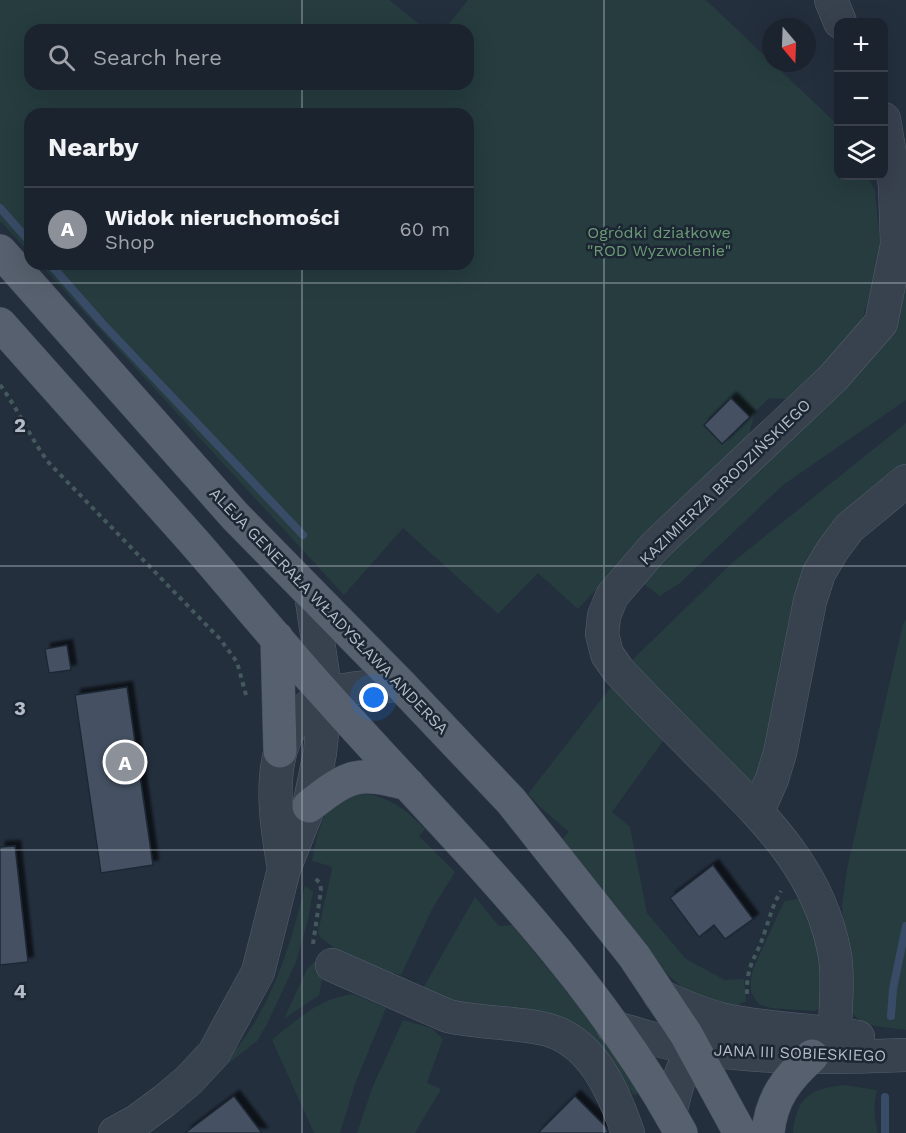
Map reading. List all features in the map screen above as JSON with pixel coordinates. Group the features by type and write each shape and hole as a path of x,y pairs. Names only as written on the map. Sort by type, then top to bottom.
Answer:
{"main road":[{"name":"ALEJA GENERAŁA WŁADYSŁAWA ANDERSA","path":"0,251 235,516 402,685 511,801 634,956 694,1049 740,1133"},
{"path":"0,324 326,695 465,845 571,970 613,1027 675,1123"},
{"path":"277,638 280,751"},
{"path":"309,806 337,784 357,777 376,776 408,784"},
{"path":"768,1133 769,1118 777,1096 785,1082 812,1056"}],"street":[{"path":"831,0 838,18"},
{"name":"KAZIMIERZA BRODZIŃSKIEGO","path":"835,1033 837,990 835,957 819,903 803,870 758,811 618,670 607,654 602,634 604,616 612,596 655,546 833,378 881,323 897,245 895,185 885,126"},
{"path":"758,811 780,753 810,602 819,573 849,528 906,481"},
{"path":"115,1133 164,1101 189,1080 214,1053 258,972 296,872 320,753 326,695 311,594"},
{"path":"296,872 275,815 280,751 286,732 304,710 326,695 362,687 402,685"},
{"path":"332,965 448,1016 468,1021 540,1028 566,1036 583,1050 596,1066 611,1090 628,1133"},
{"name":"JANA III SOBIESKIEGO","path":"660,996 695,1012 723,1020 751,1010 835,1033 869,1038 906,1048"},
{"name":"JANA III SOBIESKIEGO","path":"675,1123 679,1078 694,1049 751,1010"},
{"name":"JANA III SOBIESKIEGO","path":"613,1027 694,1049 812,1056 906,1055"}],"path":[{"path":"0,385 16,405 33,442 49,463 194,610 231,651 241,673 246,698"},
{"path":"751,1010 748,970 765,932 773,905 782,890 803,870"},
{"path":"296,872 316,878 320,883 312,938 313,947 328,957 332,965"}],"green space":[{"name":"Ogródki działkowe \"ROD Wyzwolenie\"","path":"0,0 389,0 419,24 24,24 24,90 474,90 474,24 449,24 468,0 706,0 762,53 762,72 782,72 834,121 834,180 869,180 875,191 881,254 862,321 854,336 789,399 769,398 755,412 749,435 638,544 578,609 538,573 498,614 403,528 344,595 46,270 474,270 474,108 24,108 24,247 0,221"},
{"path":"906,263 906,400 783,485 680,583 660,596 644,584 645,572 858,375 888,333"},
{"path":"906,423 906,476 846,525 753,795 627,665 733,562"},
{"path":"906,619 906,1030 868,1023 855,1016 850,1010 842,905 847,869"},
{"path":"617,679 668,734 612,812 630,827 647,913 686,959 725,980 744,979 746,1002 740,1003 738,1009 716,1004 683,988 668,975 562,839 569,832 528,794"},
{"path":"366,794 391,802 412,816 425,829 419,836 455,872 431,911 401,975 394,973 391,979 332,950 333,947 320,937 318,932 332,869 330,866 312,861 321,824 332,807 340,801 351,796"},
{"path":"305,886 313,892 308,920 296,962 267,1024 257,1041 206,1081 243,1040 265,1004 282,966"},
{"path":"475,897 499,926 512,925 594,1028 639,1093 634,1095 623,1082 422,990"},
{"path":"797,899 803,901 818,933 822,1006 815,1011 771,1008 758,1004 751,992 753,969 782,906 785,901"},
{"path":"314,962 319,962 324,971 319,995 284,1019 307,969"},
{"path":"353,994 386,1008 355,1084 340,1133 314,1133 272,1040 319,1005"},
{"path":"403,1020 431,1028 443,1039 427,1083 441,1089 415,1133 357,1133 373,1086"},
{"path":"845,1085 877,1090 874,1111 878,1133 793,1133 798,1111 807,1097 823,1089"}],"building":[{"path":"731,398 750,417 722,444 704,425"},
{"path":"67,645 71,670 49,673 45,649"},
{"path":"127,687 153,865 101,873 75,695"},
{"path":"15,846 28,962 0,965 0,847"},
{"path":"713,865 753,919 725,939 714,925 699,937 670,898"},
{"path":"234,1096 262,1133 185,1133"},
{"path":"575,1096 606,1127 608,1133 538,1133"}],"waterway":[{"path":"0,208 24,235"},
{"path":"55,270 102,323 303,535"},
{"path":"891,1016 893,989 906,926"},
{"path":"885,1097 885,1133"}],"place":[{"name":"Widok nieruchomości","path":"125,762"}]}
